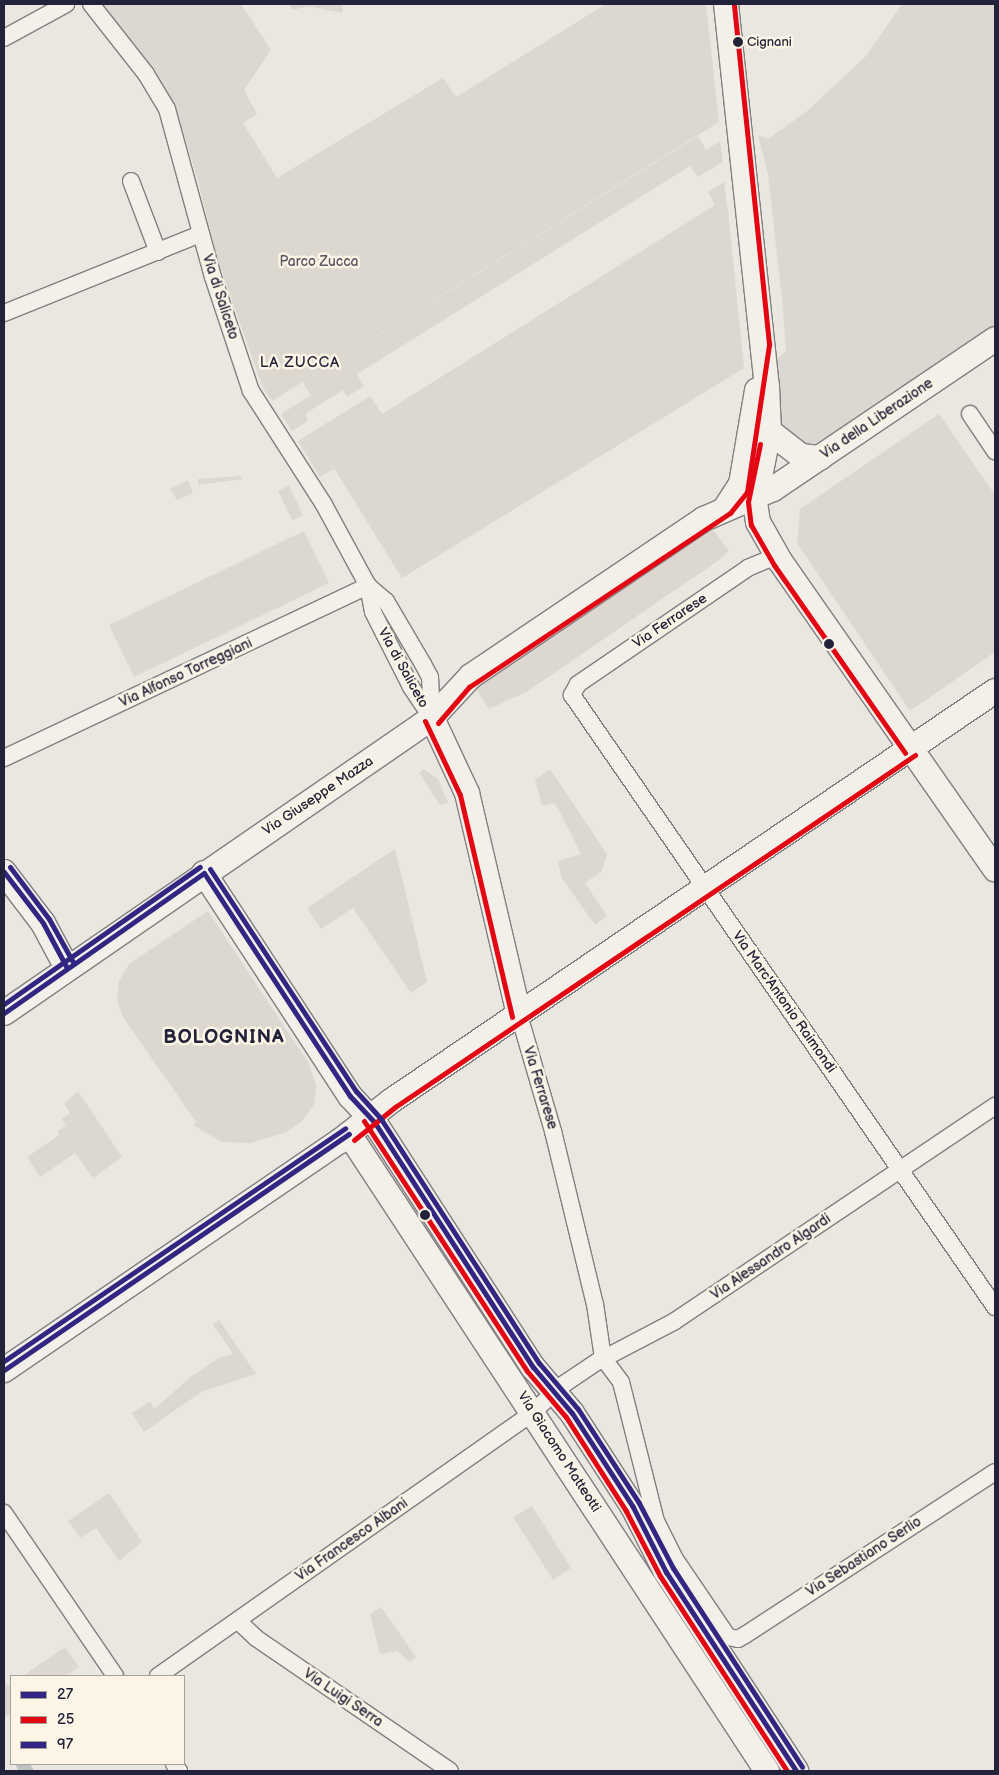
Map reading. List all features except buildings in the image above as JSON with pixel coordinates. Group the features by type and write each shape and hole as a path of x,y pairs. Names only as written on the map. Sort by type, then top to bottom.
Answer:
{"main road":[{"path":"726,4 762,344 769,430 756,497 756,518 780,560 995,869"},
{"name":"Via della Liberazione","path":"756,497 820,458 995,338"},
{"path":"726,507 741,484 762,344"},
{"path":"769,430 801,456 820,458"},
{"path":"432,718 471,676 704,519 726,507 756,497"},
{"path":"4,1370 704,888 911,750 995,691"},
{"name":"Via Giuseppe Mazza","path":"4,1013 204,873 432,718"},
{"name":"Via Ferrarese","path":"432,718 467,793 519,1015"},
{"path":"4,872 44,923 67,968"},
{"name":"Via Giacomo Matteotti","path":"204,873 350,1096 357,1127 543,1402 767,1771"},
{"name":"Via Giacomo Matteotti","path":"543,1402 572,1414 633,1507 662,1564 796,1771"}],"street":[{"path":"4,38 66,4"},
{"name":"Via di Saliceto","path":"91,4 146,74 167,109 179,143 201,234 251,391 323,503 368,586 386,601 427,671 432,718"},
{"path":"131,180 158,252"},
{"path":"4,313 201,234"},
{"path":"970,414 995,451"},
{"name":"Via Ferrarese","path":"573,698 573,688 748,568 769,559 780,560"},
{"name":"Via Alfonso Torreggiani","path":"4,758 368,586"},
{"name":"Via Marc'Antonio Raimondi","path":"573,698 995,1307"},
{"name":"Via Ferrarese","path":"519,1015 555,1138 595,1304 604,1358 621,1382 656,1520 675,1559 724,1634 733,1639"},
{"name":"Via Alessandro Algardi","path":"543,1402 604,1358 675,1321 901,1171 995,1106"},
{"name":"Via Francesco Albani","path":"159,1675 238,1622 543,1402"},
{"name":"Via Sebastiano Serlio","path":"733,1639 745,1636 995,1472"},
{"path":"4,1513 113,1675"},
{"name":"Via Luigi Serra","path":"238,1622 256,1638 450,1771"}],"shaded area":[{"path":"104,4 241,4 271,50 244,90 257,114 229,132 243,157 199,184 180,123"},
{"path":"902,4 995,4 995,327 815,449 795,442 778,422 777,359 786,351 768,175 758,135 768,139 806,112 866,56"},
{"path":"698,136 706,150 311,396 303,382"},
{"path":"728,211 744,368 402,578 322,449 375,416 382,427"},
{"path":"939,414 995,495 995,652 910,711 797,543 800,509"}],"green space":[{"path":"289,4 343,4 342,13 308,6 293,10"},
{"name":"Parco Zucca","path":"606,4 706,4 719,122 272,401 263,388 217,259 199,184 243,157 229,132 243,123 277,178 443,78 456,97"},
{"path":"720,141 723,162 698,177 690,166 357,374 364,386 347,397 343,390 305,414 308,421 292,431 281,414"},
{"path":"724,182 728,211 382,427 375,416 322,449 334,469 320,477 298,441 370,396 382,414 715,205 708,192"},
{"path":"241,476 242,479 198,485 198,479"},
{"path":"188,480 193,493 177,500 170,489"},
{"path":"289,485 303,516 292,520 278,491"},
{"path":"304,531 329,583 134,677 109,625"},
{"path":"714,531 729,551 719,560 528,691 489,709 475,687 703,532"},
{"path":"424,769 438,779 448,803 440,805 419,773"},
{"path":"550,769 607,854 602,871 585,883 607,916 595,925 561,877 558,861 581,854 555,803 542,806 535,780"},
{"path":"395,849 427,982 411,993 353,908 321,929 307,908"},
{"path":"208,911 309,1064 316,1085 314,1104 302,1121 287,1132 251,1143 222,1142 193,1125 196,1122 123,1017 117,1000 119,981 129,964"},
{"path":"78,1091 122,1157 93,1178 75,1153 40,1177 27,1157 59,1135 57,1131 66,1126 62,1119 70,1113 64,1104"},
{"path":"219,1320 256,1374 201,1392 144,1432 132,1413 150,1401 154,1409 192,1376 220,1357 233,1354 213,1324"},
{"path":"109,1493 142,1542 119,1561 96,1528 80,1538 68,1521"},
{"path":"532,1506 571,1568 553,1580 513,1517"},
{"path":"381,1607 416,1657 410,1662 397,1651 380,1654 370,1614"},
{"path":"65,1647 79,1667 67,1675 24,1675"},
{"path":"4,1680 8,1686 10,1685 10,1714 4,1718"}],"tunnel":[{"path":"19,1771 28,1765"}],"transit line":[{"name":"25","path":"438,723 469,687 730,513 747,492 769,344 734,4"},
{"name":"25","path":"760,444 748,502 751,525 774,565 905,753"},
{"name":"25","path":"425,721 460,795 512,1017"},
{"name":"25","path":"354,1140 395,1107 915,755"},
{"name":"97","path":"10,867 49,919 74,964"},
{"name":"97","path":"4,1004 200,867"},
{"name":"97","path":"210,869 356,1091 381,1119 539,1363 578,1409 639,1503 673,1568 802,1767"},
{"name":"27","path":"4,872 43,923 67,968"},
{"name":"27","path":"204,873 350,1096 375,1123 533,1367 572,1413 633,1507 666,1572 796,1771"},
{"name":"27","path":"4,1013 204,873"},
{"name":"25","path":"364,1121 527,1371 566,1417 626,1511 660,1576 787,1771"},
{"name":"97","path":"4,1361 345,1128"},
{"name":"27","path":"4,1370 349,1134"}],"place":[{"name":"Cignani","path":"738,42"}],"district":[{"name":"LA ZUCCA","path":"300,363"},
{"name":"BOLOGNINA","path":"224,1038"}]}
